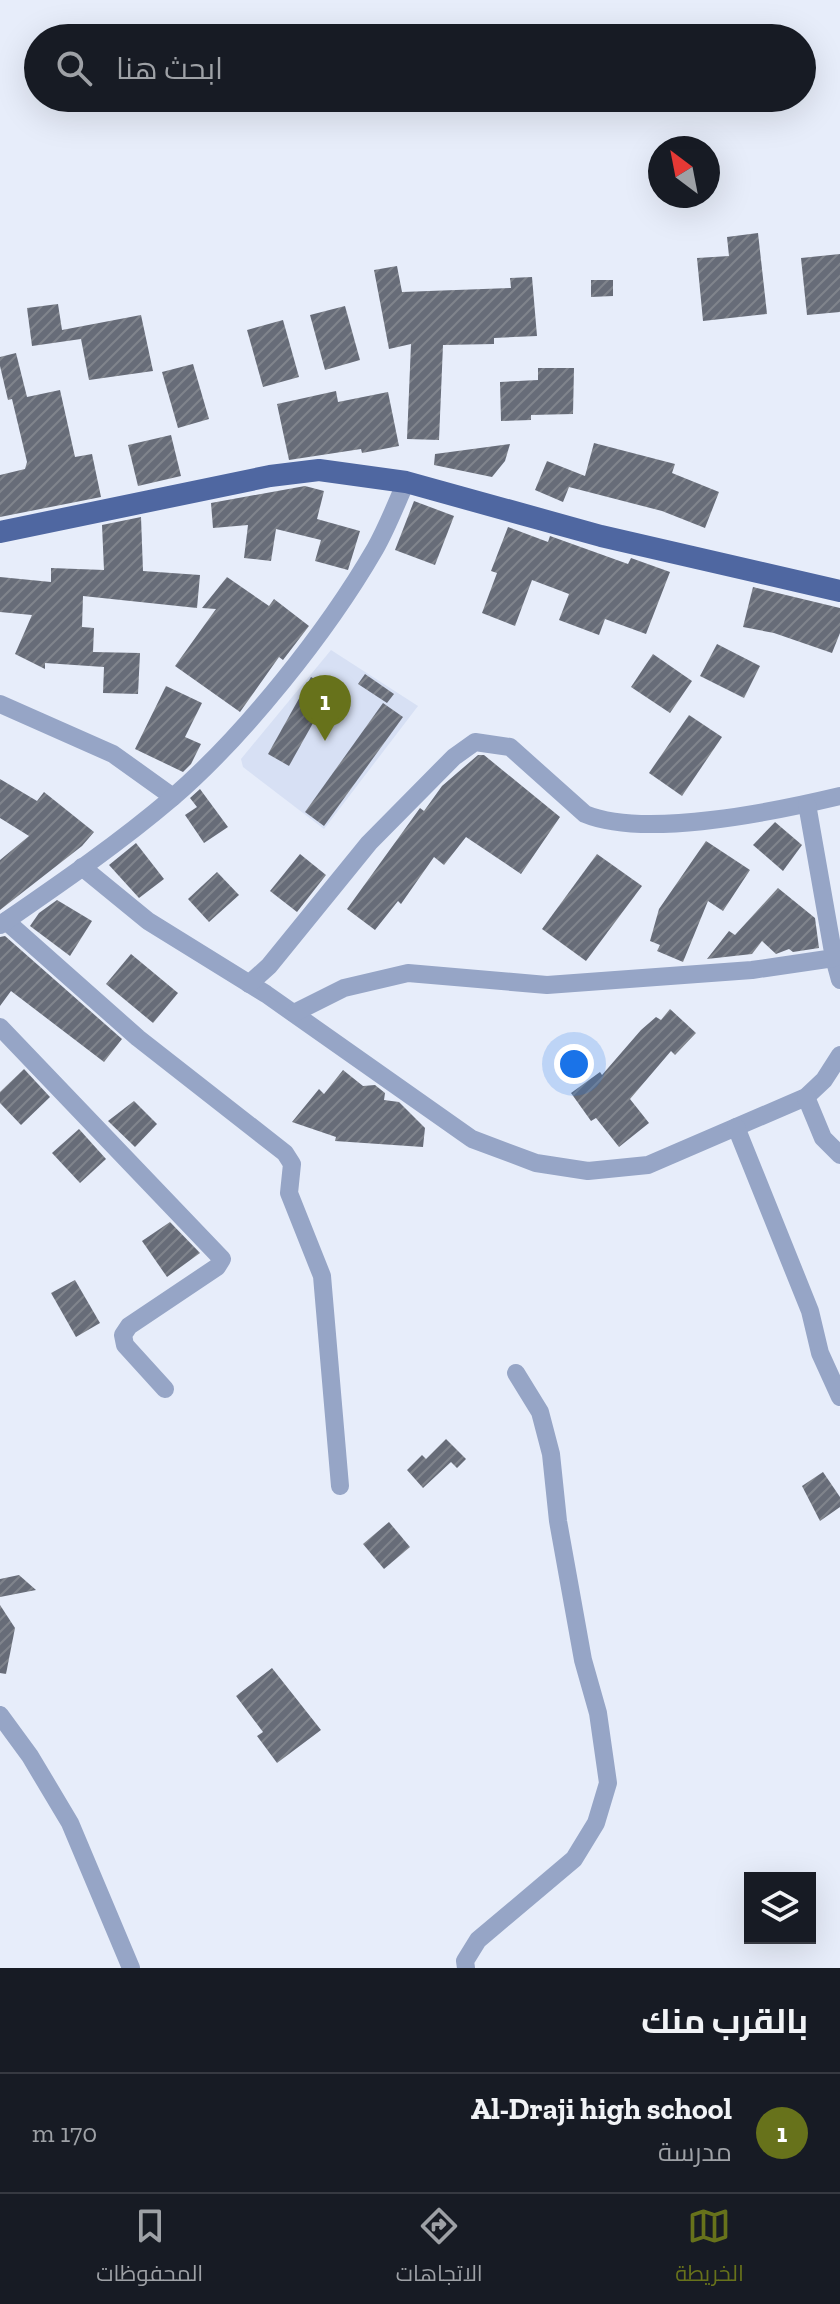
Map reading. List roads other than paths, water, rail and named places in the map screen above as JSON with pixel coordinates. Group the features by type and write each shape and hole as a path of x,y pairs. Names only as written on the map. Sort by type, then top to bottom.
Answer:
{"main road":[{"path":"0,532 319,470 406,482 601,536 840,591"},
{"path":"543,519 598,524 840,576"}],"street":[{"path":"340,1486 322,1276 289,1193 292,1164 285,1153 138,1038 3,923 173,797 223,749 321,631 376,547 406,482"},
{"path":"0,704 113,754 173,797"},
{"path":"249,984 269,966 369,843 454,757 475,742 510,747 585,814 597,819 635,822 713,819 840,796"},
{"path":"807,804 840,980"},
{"path":"82,867 148,921 294,1013 472,1139 536,1163 588,1171 648,1165 806,1097 824,1080 840,1055"},
{"path":"294,1013 344,988 408,973 547,985 752,970 834,958"},
{"path":"0,1027 222,1259 217,1267 129,1326 123,1335 125,1345 165,1389"},
{"path":"806,1097 823,1138 840,1155"},
{"path":"736,1127 810,1311 820,1353 840,1397"},
{"path":"466,1968 465,1961 478,1940 574,1859 596,1823 608,1783 598,1713 583,1660 558,1521 551,1454 540,1412 516,1373"},
{"path":"0,1715 70,1823 131,1968"}],"place":[{"name":"Al-Draji high school","path":"325,741"}]}
